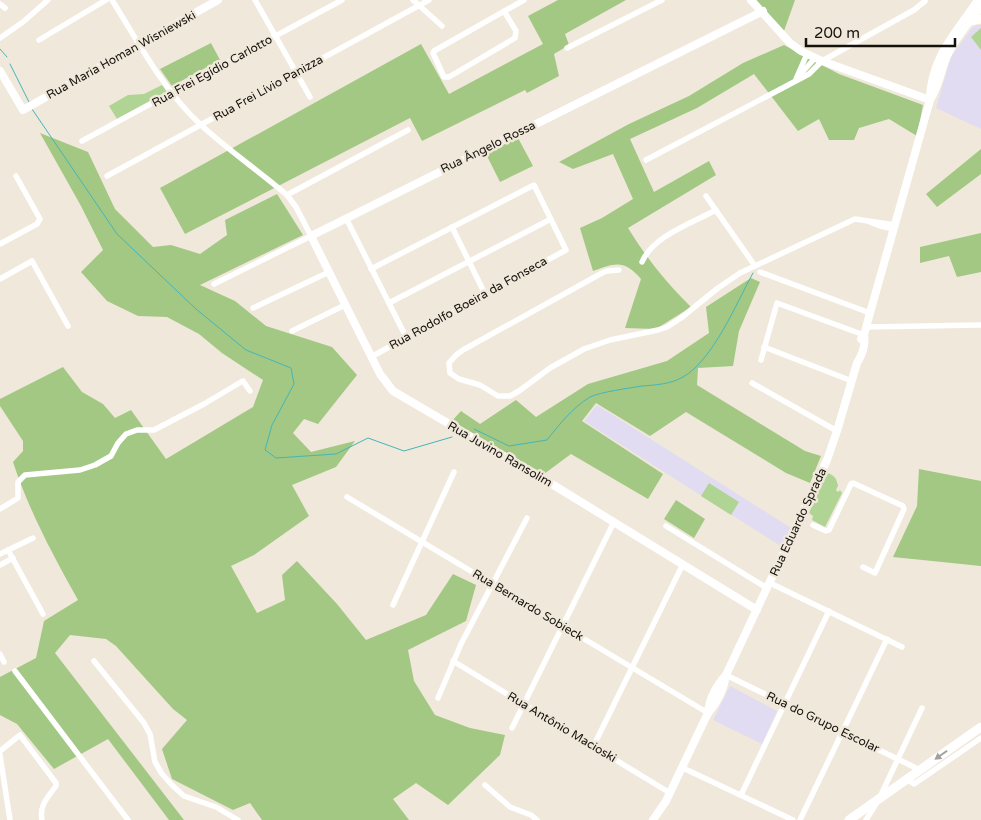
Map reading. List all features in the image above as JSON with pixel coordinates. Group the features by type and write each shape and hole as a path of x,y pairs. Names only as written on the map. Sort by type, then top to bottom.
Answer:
{"main road":[{"path":"970,21 981,19"},
{"path":"849,820 981,727"}],"street":[{"path":"0,38 24,22 48,0"},
{"path":"39,40 106,0"},
{"path":"112,0 172,93 200,125 287,195 296,206 310,236"},
{"name":"Rua Maria Homan Wisniewski","path":"0,71 23,110 218,0"},
{"path":"255,0 310,97"},
{"name":"Rua Frei Egídio Carlotto","path":"82,141 342,0"},
{"path":"413,0 442,26"},
{"name":"Rua Frei Lívio Panizza","path":"107,176 429,0"},
{"path":"504,11 516,31 515,38 449,77 444,77 433,53 504,11 524,0"},
{"path":"566,48 662,0"},
{"path":"751,0 790,43 807,54 930,100"},
{"name":"Rua Eduardo Sprada","path":"657,819 708,713 713,708 725,685 726,675 822,470 837,431 857,363 856,357 860,341 865,331 930,100 930,90 943,49 978,0"},
{"path":"646,160 809,74 819,59 914,10 925,1"},
{"name":"Rua Eduardo Sprada","path":"930,100 936,91 949,52 981,7"},
{"name":"Rua Ângelo Rossa","path":"214,284 762,11"},
{"path":"795,81 800,66 807,54"},
{"path":"287,195 408,130"},
{"path":"0,244 37,224 40,219 16,176"},
{"path":"371,268 534,185 551,219 389,303"},
{"path":"706,196 755,266"},
{"path":"642,262 649,250 659,241 716,210"},
{"path":"346,218 406,338"},
{"name":"Rua Rodolfo Boeira da Fonseca","path":"371,357 566,250 551,219"},
{"path":"620,270 602,273 472,345 452,360 449,368 450,373 459,379 480,385 498,396 515,394 550,368 584,349 610,340 667,327 730,280 755,266 855,219 870,222 877,226 894,227"},
{"path":"452,227 485,294"},
{"name":"Rua Juvino Ransolim","path":"310,236 371,357 384,380 398,395 614,522 757,610"},
{"path":"0,279 32,261 68,326"},
{"path":"253,308 329,272"},
{"path":"760,272 870,313"},
{"path":"760,360 777,303 865,331 981,325"},
{"path":"292,331 345,305"},
{"path":"764,347 852,380"},
{"path":"0,510 18,498 18,482 25,475 80,470 95,465 111,456 121,438 132,432 154,430 204,404 240,382 245,383 250,390"},
{"path":"752,383 837,431"},
{"path":"393,605 454,472"},
{"path":"813,525 826,531 829,530 853,483 903,506 875,573 863,568"},
{"name":"Rua Bernardo Sobieck","path":"347,497 708,713"},
{"path":"438,698 453,661 527,518"},
{"path":"512,728 614,522"},
{"path":"666,526 768,586 829,611 902,647"},
{"path":"0,554 33,538"},
{"path":"8,550 43,614"},
{"path":"0,565 13,558"},
{"path":"593,746 683,564"},
{"path":"741,795 829,611"},
{"path":"800,820 887,639"},
{"path":"0,654 4,662"},
{"path":"94,661 144,723 150,734 155,762 162,774 184,796 216,808 238,820"},
{"name":"Rua Antônio Macioski","path":"453,661 670,794"},
{"path":"15,671 128,820"},
{"name":"Rua do Grupo Escolar","path":"726,675 920,770"},
{"path":"866,820 879,799 922,708"},
{"path":"0,751 20,735 55,781 56,786 41,809 42,820"},
{"path":"906,779 914,784 981,738"},
{"path":"0,755 10,820"},
{"path":"682,768 793,820"},
{"path":"485,785 510,807 531,815 537,820"}],"shaded area":[{"path":"981,25 981,129 936,108 951,57 972,28"},
{"path":"597,405 791,528 782,547 584,421"},
{"path":"730,686 777,711 762,744 713,720"}],"green space":[{"path":"558,0 626,0 565,34 569,45 554,54 559,76 527,93 525,90 422,141 410,118 185,234 160,188 421,44 449,94 543,44 528,16"},
{"path":"755,0 795,0 784,31"},
{"path":"981,28 981,50 971,37"},
{"path":"211,43 220,60 172,86 160,69"},
{"path":"784,45 839,74 923,105 917,136 889,119 859,128 854,140 829,140 819,119 798,131 754,74 697,108 630,139 654,192 709,161 716,175 628,228 657,270 691,307 656,329 625,328 641,279 629,268 619,264 593,271 580,228 602,218 633,199 613,154 573,169 559,162 629,124 689,96 743,63"},
{"path":"162,85 167,92 117,119 109,106 128,95 144,94"},
{"path":"40,133 88,152 115,209 153,247 171,245 200,254 227,235 225,220 277,194 303,235 200,285 235,301 266,326 332,347 357,375 318,424 304,419 293,433 311,452 355,441 336,467 292,485 309,516 254,555 231,566 257,613 285,600 282,575 297,561 337,604 366,640 426,615 453,574 476,585 466,621 408,650 414,681 435,715 470,728 505,735 500,755 448,805 416,783 393,799 409,820 262,820 250,803 233,810 172,779 162,749 187,720 173,709 116,646 106,639 70,635 55,653 184,820 169,820 108,739 54,769 17,724 0,715 0,677 36,658 44,621 78,600 42,532 19,480 13,462 23,451 23,441 0,406 0,399 63,367 82,392 103,404 115,418 131,410 166,459 253,407 263,380 222,353 199,334 167,317 138,316 107,301 81,272 103,250"},
{"path":"517,136 533,166 500,182 485,152"},
{"path":"981,149 981,174 937,207 926,194"},
{"path":"981,233 981,272 957,277 949,256 920,263 920,247"},
{"path":"751,278 760,282 739,331 733,366 698,368 697,385 805,451 821,456 810,483 786,473 686,412 650,436 596,403 582,421 663,474 648,499 571,454 544,474 451,422 461,411 480,424 516,400 536,417 588,384 667,361 709,333 706,307"},
{"path":"919,469 981,481 981,566 893,557 917,506"},
{"path":"826,473 835,477 838,486 836,490 838,492 840,490 842,493 825,527 812,520 813,516 809,513"},
{"path":"709,483 739,502 731,515 701,496"},
{"path":"676,500 705,519 694,538 664,519"}],"waterway":[{"path":"0,49 7,57"},
{"path":"10,64 29,102"},
{"path":"32,109 117,234 196,309 246,350 291,368 294,384 272,425 265,450 276,458 336,454 368,438 404,451 452,437"},
{"path":"474,429 509,446 547,440 572,411 590,397 615,390 668,383 683,377 694,369 714,345 753,273"}]}
